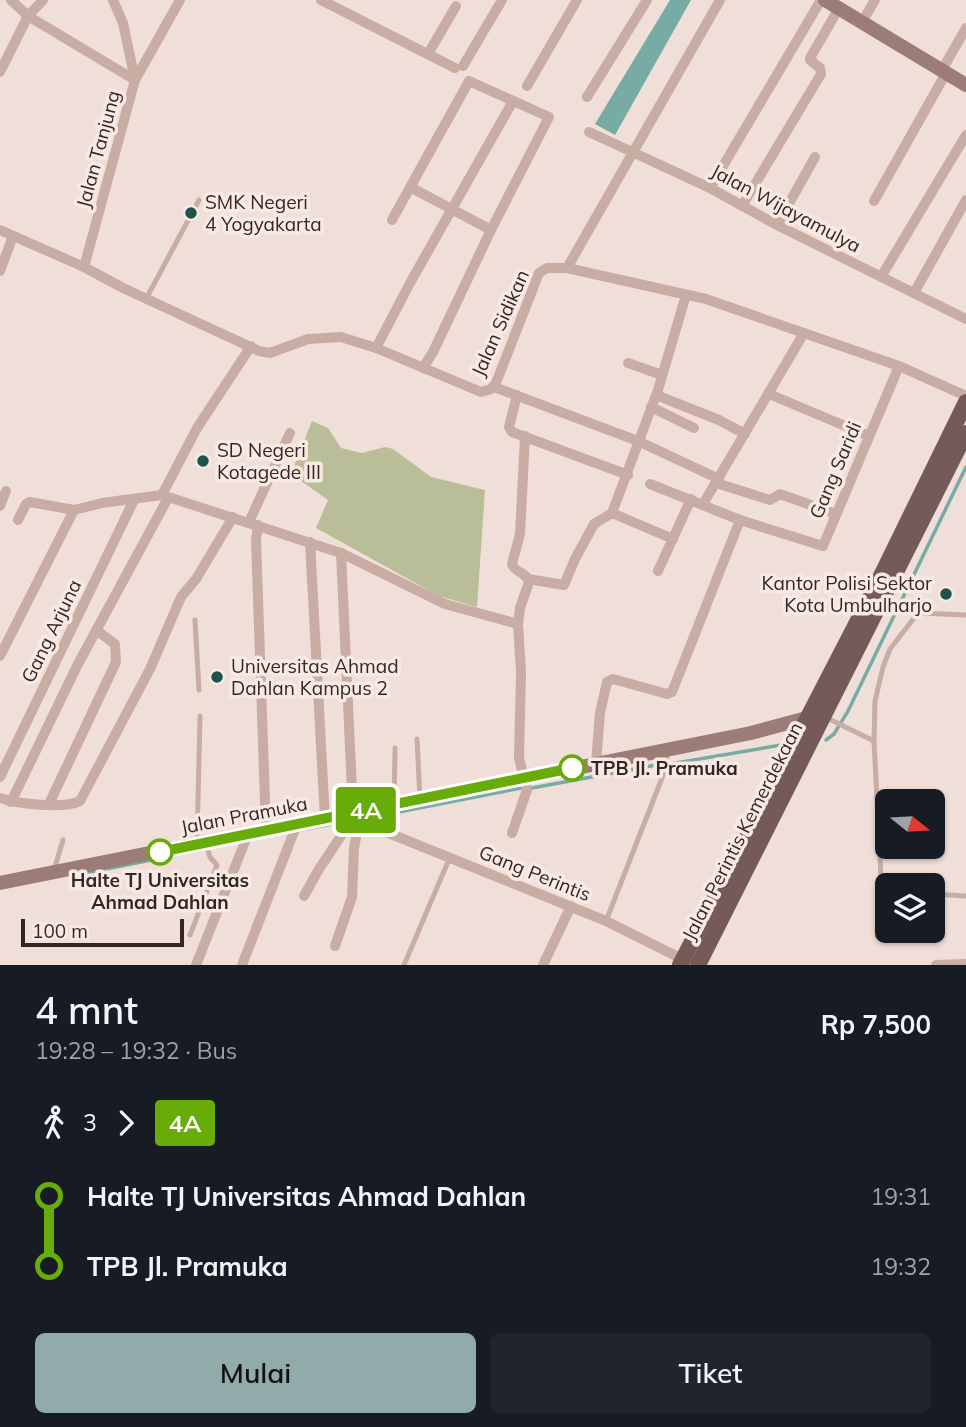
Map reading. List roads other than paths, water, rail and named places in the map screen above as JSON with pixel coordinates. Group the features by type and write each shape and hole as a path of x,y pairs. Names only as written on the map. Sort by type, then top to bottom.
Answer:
{"main road":[{"path":"823,0 966,85"},
{"path":"889,574 966,402"},
{"path":"889,574 966,433"},
{"name":"Jalan Perintis Kemerdekaan","path":"689,964 823,718 889,574"},
{"name":"Jalan Pramuka","path":"0,883 325,818 357,818 394,804 823,718"}],"street":[{"path":"10,0 28,16 135,80 180,0"},
{"path":"0,72 28,16 43,0"},
{"name":"Jalan Tanjung","path":"84,268 135,80 123,23 113,0"},
{"path":"321,0 459,67 502,0"},
{"path":"527,86 577,0"},
{"path":"587,97 647,0"},
{"path":"720,0 567,268 706,299 899,366 966,396"},
{"path":"710,188 823,0"},
{"path":"862,22 875,0"},
{"path":"428,54 456,6"},
{"path":"742,206 821,74 820,68 810,58 839,8"},
{"path":"874,201 966,28"},
{"path":"392,220 469,81 549,117 423,368"},
{"path":"376,348 513,101"},
{"name":"Jalan Wijayamulya","path":"589,132 710,188 777,225 966,319"},
{"path":"881,277 966,135"},
{"path":"777,225 815,157"},
{"path":"411,187 491,230"},
{"path":"914,293 966,200"},
{"name":"Jalan Sidikan","path":"0,230 259,351 270,352 308,340 341,337 376,348 481,392 494,387 539,274 547,268 567,268"},
{"path":"0,271 13,236"},
{"path":"525,436 520,534 512,566 528,579 560,586 567,580 594,524 612,513 656,395 686,295"},
{"path":"703,504 804,333"},
{"path":"233,517 196,579 181,597 150,669 80,801 73,804 49,804 6,800 165,497 207,411 251,346"},
{"path":"628,363 662,375"},
{"name":"Gang Saridi","path":"740,520 823,546 899,366"},
{"path":"494,387 638,442 717,481 770,500 780,494 836,514"},
{"path":"769,394 869,436"},
{"path":"517,395 509,427 512,432 628,475"},
{"path":"656,395 719,420 745,434"},
{"path":"651,407 694,428"},
{"path":"266,830 257,554 253,524 289,433"},
{"path":"596,763 600,713 607,682 614,680 670,693 676,686 740,520 650,484"},
{"path":"0,506 6,491"},
{"path":"18,520 23,508 30,502 74,510 102,503 165,497 341,552 445,604 518,624"},
{"path":"658,572 691,499"},
{"name":"Gang Arjuna","path":"0,777 134,500"},
{"path":"0,656 74,510"},
{"path":"612,513 673,539"},
{"path":"310,542 325,818"},
{"path":"335,946 352,897 357,818 341,552"},
{"path":"512,833 527,790 519,758 521,672 518,624 528,579"},
{"path":"49,804 116,662 117,649 113,641 96,630"},
{"path":"304,896 318,869 357,818"},
{"name":"Gang Perintis","path":"357,818 606,921 689,964"},
{"path":"242,965 297,824"},
{"path":"196,965 248,834"},
{"path":"543,965 571,906"},
{"path":"936,965 966,964"}],"lane":[{"path":"146,299 199,200"},
{"path":"881,873 874,741 877,688 890,649 918,613 966,615"},
{"path":"195,620 199,690"},
{"path":"190,935 217,865 201,843 200,716"},
{"path":"823,718 874,741"},
{"path":"417,739 420,799"},
{"path":"394,804 395,748"},
{"path":"606,921 662,778 668,750"},
{"path":"53,873 63,840"},
{"path":"404,965 450,857"},
{"path":"945,895 966,896"}],"water":[{"path":"670,0 691,0 615,135 595,124"}],"waterway":[{"path":"826,740 834,734 848,711 966,467"},
{"path":"670,764 787,744"},
{"path":"532,788 662,764"},
{"path":"368,818 521,788"},
{"path":"300,830 348,821"},
{"path":"76,875 201,850"}],"place":[{"name":"SMK Negeri 4 Yogyakarta","path":"191,213"},
{"name":"SD Negeri Kotagede III","path":"203,461"},
{"name":"Kantor Polisi Sektor Kota Umbulharjo","path":"946,594"},
{"name":"Universitas Ahmad Dahlan Kampus 2","path":"217,677"},
{"name":"TPB Jl. Pramuka","path":"572,768"},
{"name":"Halte TJ Universitas Ahmad Dahlan","path":"160,852"}]}
